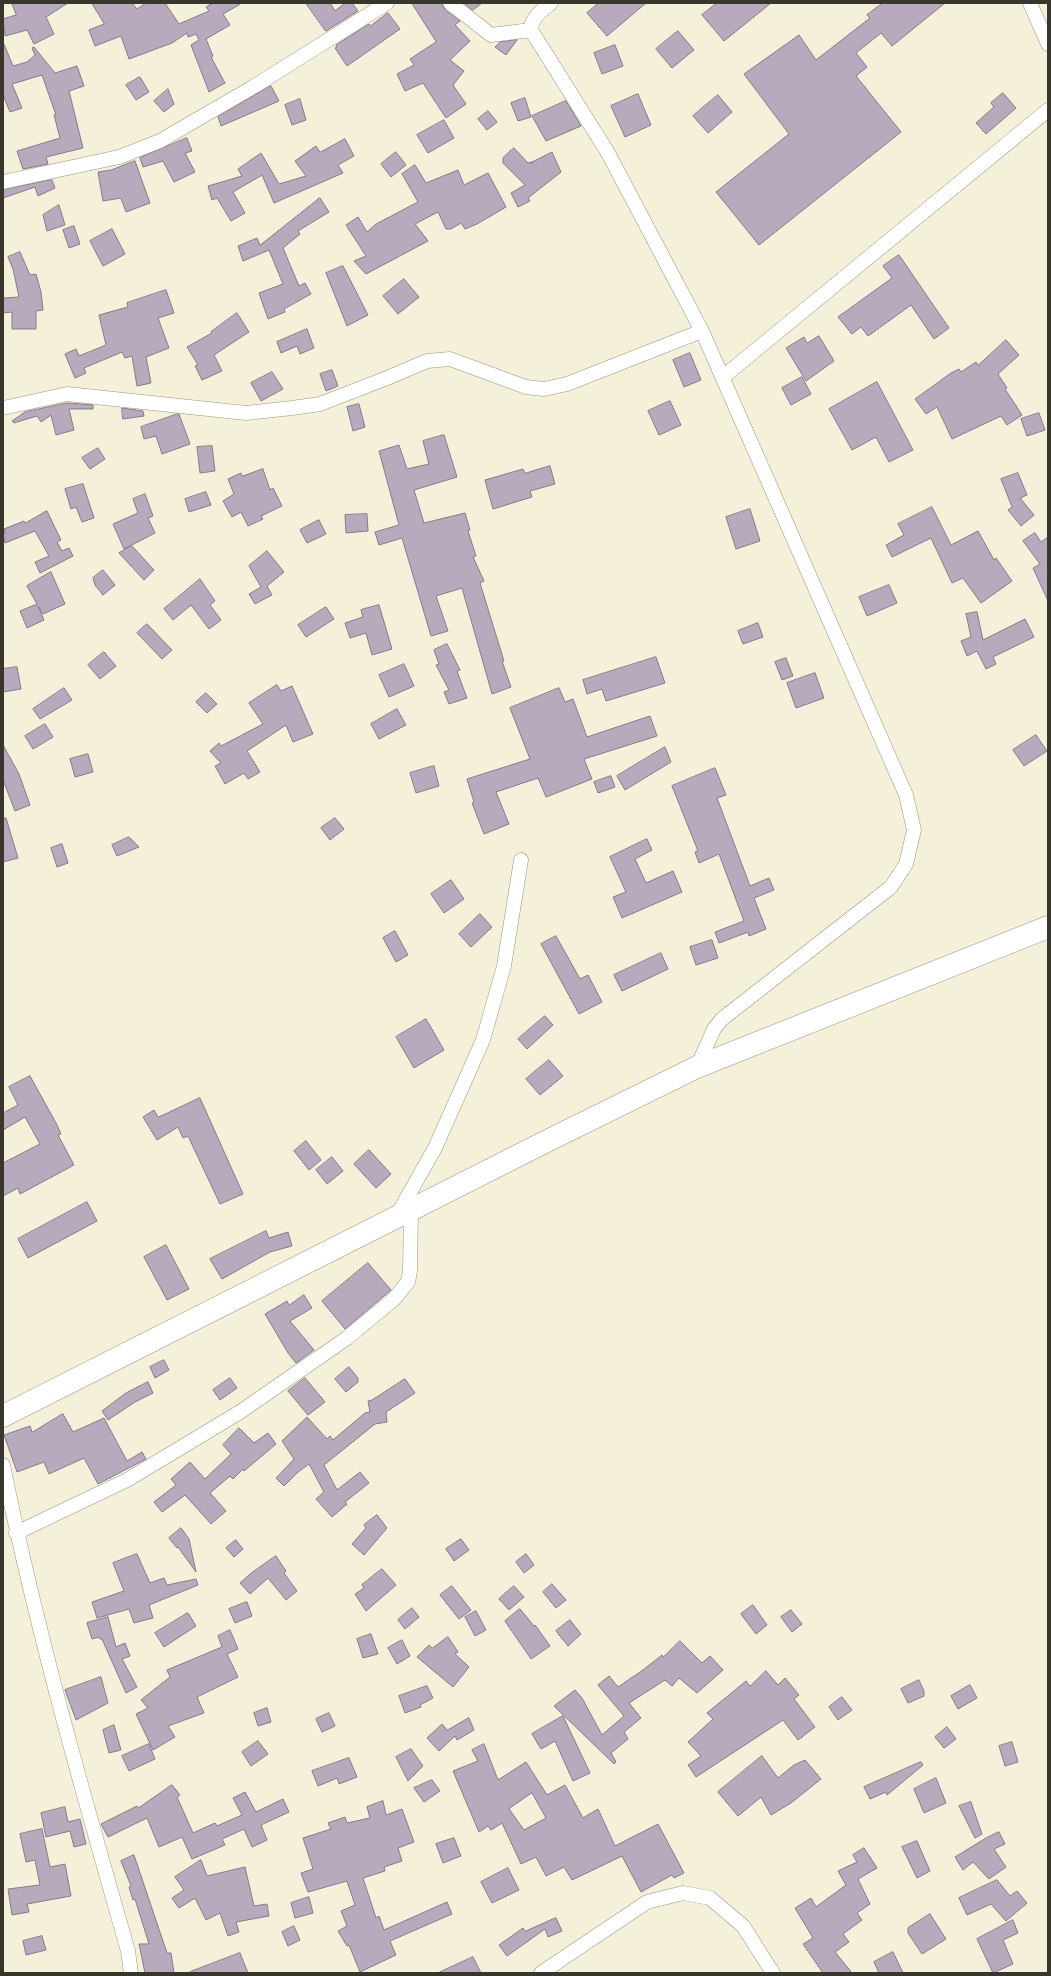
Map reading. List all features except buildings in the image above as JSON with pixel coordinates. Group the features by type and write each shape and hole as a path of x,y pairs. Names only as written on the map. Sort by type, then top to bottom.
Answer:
{"main road":[{"path":"3,1416 545,1142 697,1067 1048,926"}],"street":[{"path":"3,182 119,157 160,141 253,87 387,3"},
{"path":"450,3 491,35 532,30"},
{"path":"551,3 535,18 532,23 532,30 608,153 702,331 906,795 914,830 906,864 891,887 722,1019 714,1029 697,1067"},
{"path":"1030,3 1048,44"},
{"path":"723,377 1048,110"},
{"path":"3,408 67,394 246,413 292,408 320,404 427,361 450,359 519,384 544,389 567,384 702,331"},
{"path":"16,1532 127,1480 240,1412 347,1338 394,1298 408,1282 410,1271 403,1214 435,1148 483,1040 504,966 521,860"},
{"path":"3,1465 16,1532 76,1766 128,1951 131,1973"},
{"path":"542,1973 647,1902 683,1893 710,1898 743,1926 773,1973"}]}
